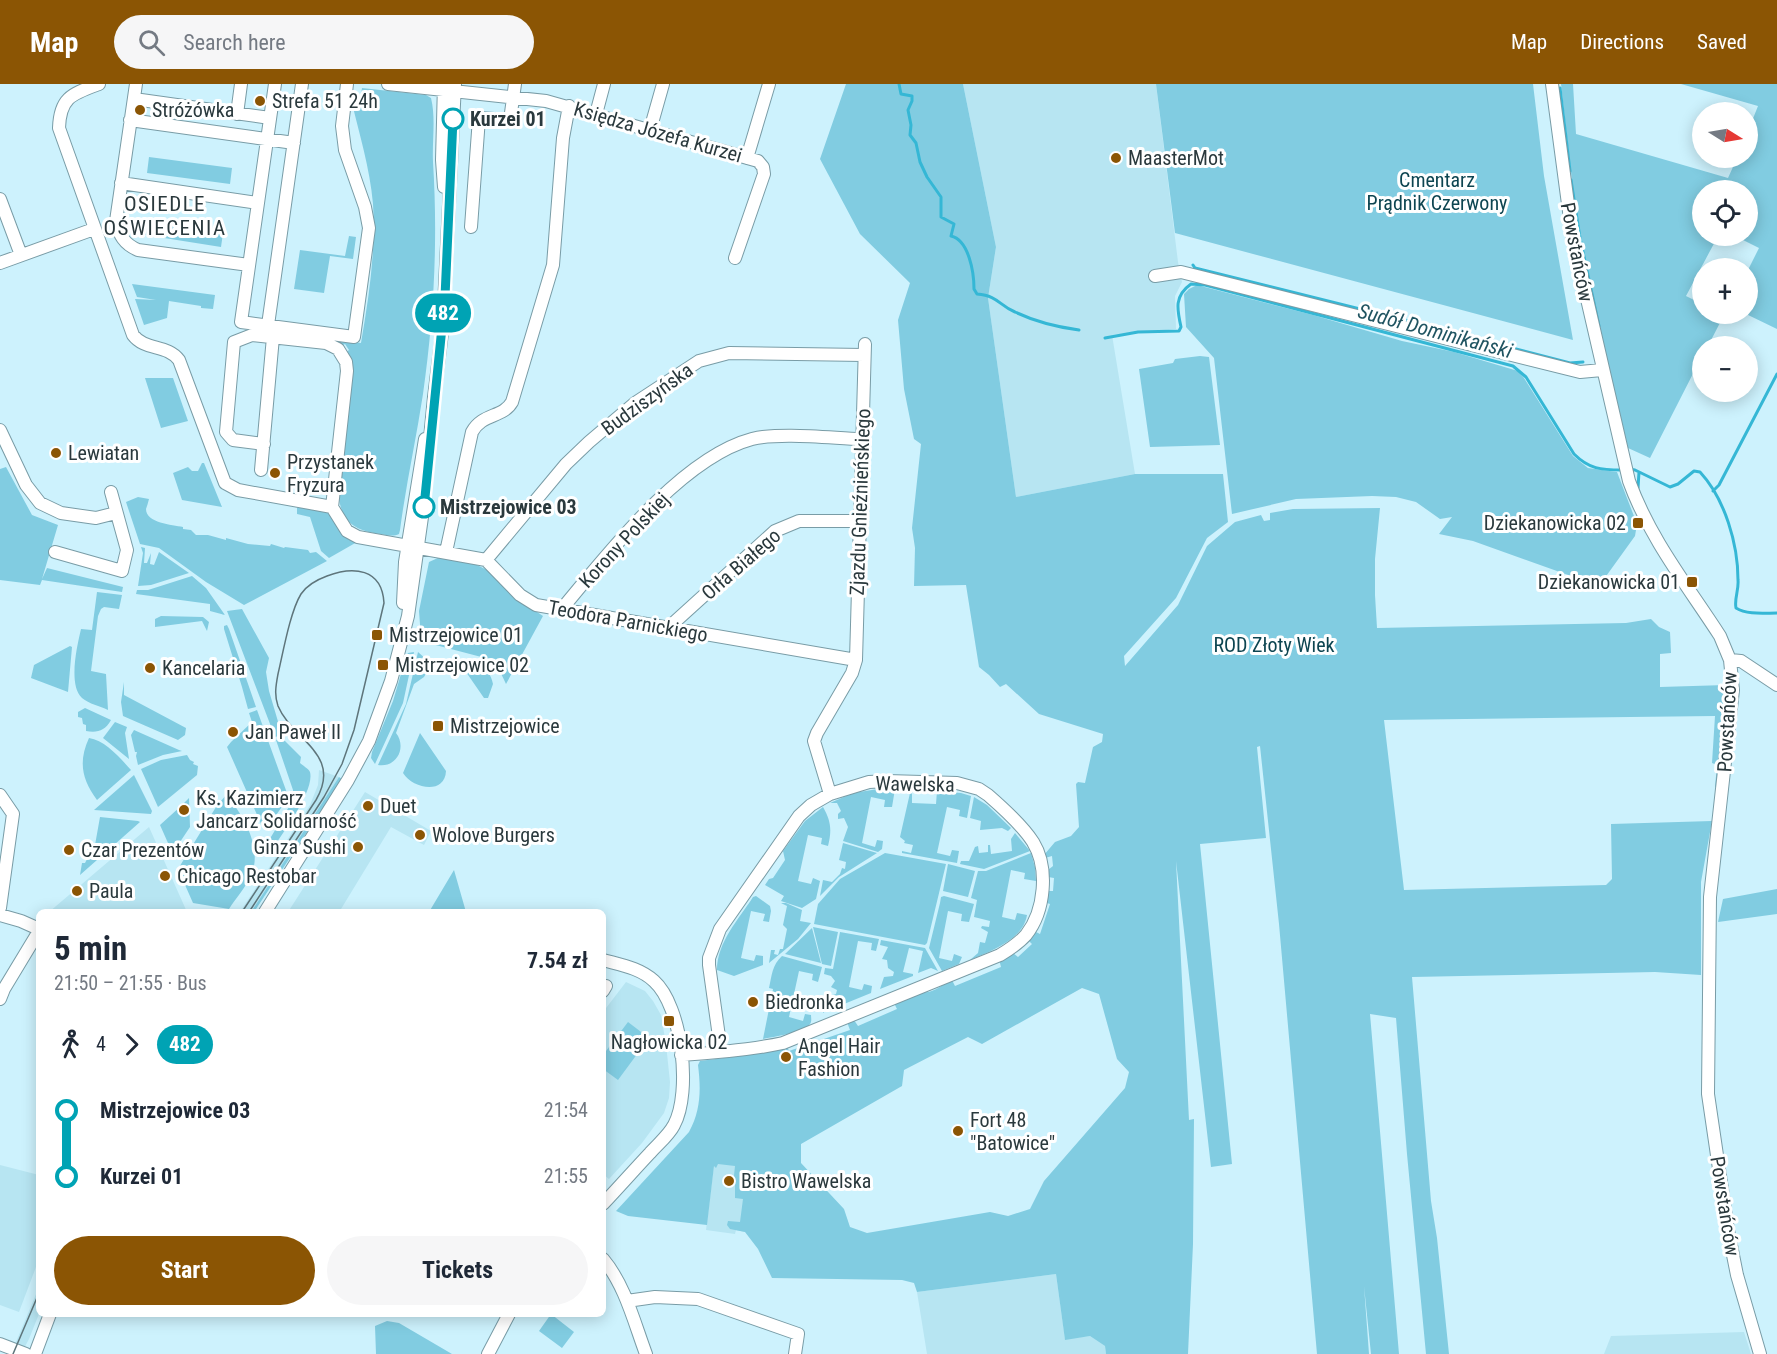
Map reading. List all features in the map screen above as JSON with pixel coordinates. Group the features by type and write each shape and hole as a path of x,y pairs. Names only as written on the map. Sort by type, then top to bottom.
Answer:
{"street":[{"path":"99,84 67,98 59,116 58,128 133,335 142,344 170,351 179,360 225,483 238,490 332,507"},
{"path":"136,84 116,221 119,234 131,247 138,250 249,265"},
{"path":"237,114 241,84"},
{"path":"274,84 241,322 354,337 369,228 345,150 342,126 347,84"},
{"path":"268,325 302,84"},
{"name":"Księdza Józefa Kurzei","path":"388,84 515,90 758,161 763,167 764,174 735,258"},
{"path":"596,114 604,84"},
{"path":"650,130 663,84"},
{"path":"747,158 769,84"},
{"name":"Powstańców","path":"1552,84 1572,234 1623,464 1638,506 1653,536 1720,636 1730,660 1732,705 1710,897 1708,1094 1728,1230 1737,1275 1760,1354"},
{"path":"267,909 348,780 365,748 378,721 392,681 408,616 413,547 430,456 443,315 447,212 452,161 449,87"},
{"path":"471,227 479,118 510,120 515,90"},
{"path":"134,99 270,118"},
{"path":"446,552 472,432 480,420 508,410 512,402 553,265 563,138 569,106"},
{"path":"130,120 294,143"},
{"path":"121,183 258,203"},
{"path":"0,198 21,255"},
{"path":"0,262 94,228"},
{"path":"1155,276 1181,272 1580,372 1602,370"},
{"path":"264,444 233,440 228,436 226,428 234,342 252,335 333,345 346,362 347,371 332,507 341,525 353,535 486,560"},
{"path":"261,471 273,337"},
{"name":"Zjazdu Gnieźnieńskiego","path":"855,660 864,350"},
{"name":"Budziszyńska","path":"486,560 566,464 635,403 699,361 729,353 864,350"},
{"path":"0,430 26,485 39,503 61,513 96,518 116,513"},
{"name":"Korony Polskiej","path":"561,610 625,533 649,508 697,468 722,452 738,443 772,436 861,439"},
{"path":"55,552 122,571 127,550 111,492"},
{"name":"Orła Białego","path":"668,628 775,531 799,521 859,520"},
{"name":"Teodora Parnickiego","path":"486,560 527,601 536,605 855,660"},
{"path":"830,794 814,741 852,673 855,660"},
{"path":"1730,660 1741,661 1777,686"},
{"name":"Wawelska","path":"681,1055 722,1052 783,1043 1000,955 1015,946 1027,933 1036,916 1043,884 1040,858 1032,841 998,804 979,789 957,783 869,782 830,794 811,805 790,827 720,929 715,942 708,965 722,1052"},
{"path":"0,795 13,814 0,908"},
{"path":"0,915 36,928"},
{"path":"0,998 36,935"},
{"path":"606,961 638,970 655,982 671,1005 681,1055 683,1100 673,1128 606,1201"},
{"path":"606,1263 615,1275 627,1301 646,1354"},
{"path":"627,1301 669,1297 707,1301 798,1334 795,1354"},
{"path":"35,1354 50,1317"},
{"path":"488,1354 507,1317"},
{"path":"0,1344 26,1354"}],"shaded area":[{"path":"963,84 1156,84 1182,282 1175,296 1176,329 1112,335 1135,474 1016,497 988,298 996,247"},
{"path":"319,770 339,777 253,909 242,909 310,805 318,785"},
{"path":"365,792 431,831 424,845 391,827 341,909 290,909"},
{"path":"149,827 186,909 53,909"},
{"path":"626,982 645,991 661,1015 670,1082 669,1098 664,1113 642,1143 609,1179 606,1176 606,1008"},
{"path":"720,1158 733,1159 748,1195 745,1232 736,1230 735,1234 706,1230 714,1165"},
{"path":"0,1165 36,1174 36,1267 19,1312 0,1305"},
{"path":"1056,1274 1065,1339 1090,1336 1105,1346 1106,1354 927,1354 917,1292"},
{"path":"36,1294 38,1317 29,1339 21,1354 11,1354"},
{"path":"1744,1332 1751,1354 1604,1354 1611,1336"}],"green space":[{"name":"ROD Złoty Wiek","path":"846,84 963,84 996,247 988,298 1016,497 1135,474 1223,474 1228,522 1207,538 1176,598 1124,656 1125,666 1178,605 1207,546 1235,522 1261,515 1264,521 1270,520 1270,513 1293,509 1380,508 1375,559 1377,628 1626,623 1651,619 1659,627 1670,632 1671,653 1660,654 1660,687 1726,685 1718,786 1715,787 1717,765 1712,763 1715,716 1384,720 1404,890 1606,885 1612,879 1611,824 1712,821 1701,882 1701,975 1655,972 1412,977 1431,1201 1449,1354 1426,1354 1396,1018 1370,1014 1399,1354 1371,1354 1364,1286 1369,1354 1317,1354 1279,924 1260,746 1257,747 1266,838 1200,844 1232,1164 1211,1167 1176,861 1189,1120 1194,1119 1193,1244 1188,1354 1106,1354 1105,1346 1090,1336 1065,1340 1056,1274 917,1292 914,1283 902,1280 772,1278 758,1249 745,1232 730,1229 727,1225 728,1221 740,1222 743,1199 735,1198 735,1185 733,1185 735,1166 718,1164 716,1168 714,1166 707,1225 628,1216 616,1211 689,1132 698,1107 700,1091 698,1065 700,1061 755,1054 784,1047 786,1053 779,1055 781,1061 788,1059 785,1046 789,1051 850,1030 847,1022 854,1020 858,1026 897,1009 894,1003 922,992 934,990 952,980 955,986 1001,967 999,959 1013,953 1018,957 1032,944 1029,941 1034,931 1040,934 1050,904 1044,902 1048,891 1053,891 1054,878 1048,877 1048,870 1053,866 1052,856 1045,858 1044,855 1055,842 1071,836 1079,827 1076,784 1085,783 1093,747 1102,742 1103,734 1039,714 1006,684 1000,687 979,667 966,585 914,586 915,548 912,528 921,444 914,439 904,389 898,320 910,283 860,234 820,159","holes":["1082,988 1099,994 1117,1059 1129,1072 1125,1088 1044,1181 1030,1209 1008,1216 990,1212 867,1233 850,1227 844,1209 801,1163 801,1144 902,1086 904,1070 968,1037 982,1044"]},
{"name":"Cmentarz Prądnik Czerwony","path":"1156,84 1533,84 1544,176 1573,340 1175,233"},
{"path":"1561,84 1573,84 1576,134 1728,178 1732,168 1758,168 1758,102 1744,102 1681,84 1777,84 1777,329 1758,320 1758,258 1754,258 1759,248 1755,246 1758,246 1758,180 1692,180 1692,246 1713,246 1706,258 1692,258 1692,285 1686,296 1692,299 1692,324 1719,324 1713,336 1692,336 1692,376 1650,458 1628,448 1578,234"},
{"path":"362,88 426,95 431,98 433,113 435,249 430,336 423,394 400,530 399,534 392,536 364,531 347,520 343,514 339,498 345,353 349,350 345,344 341,346 327,339 361,343 369,291 374,239 372,191 351,99 352,95 361,95"},
{"path":"149,157 232,168 230,184 147,173"},
{"path":"140,222 223,233 221,247 139,234"},
{"path":"349,236 356,237 353,259 330,256 324,293 294,289 300,250 345,256"},
{"path":"132,284 215,295 213,309 169,301 167,318 144,325 135,299 156,300 137,297"},
{"path":"1197,285 1518,371 1573,456 1588,468 1617,472 1637,524 1635,536 1599,586 1473,541 1439,534 1452,517 1440,519 1416,502 1396,497 1296,499 1232,514 1214,358 1186,327 1184,294"},
{"path":"1209,357 1220,445 1150,447 1139,369 1173,363 1175,359"},
{"path":"145,378 173,378 188,421 161,428"},
{"path":"204,463 222,507 182,500 173,473 188,467 192,471 198,471"},
{"path":"6,467 32,515 58,525 42,579 47,568 123,587 122,592 42,580 40,585 0,580 0,469"},
{"path":"138,497 149,499 146,509 150,517 191,530 196,535 208,535 226,540 226,538 248,544 270,546 271,544 284,548 308,550 310,553 316,552 327,561 244,605 206,582 159,548 140,544 126,502"},
{"path":"301,505 329,511 357,542 329,558 321,551 310,517 297,514 297,508"},
{"path":"141,547 145,548 144,563 147,563 151,553 150,564 154,565 159,552 189,573 151,585 138,586 143,553"},
{"path":"440,557 475,564 487,570 513,596 543,616 506,684 497,665 489,659 428,643 421,638 419,611 429,562"},
{"path":"192,576 206,588 225,615 210,611 210,604 136,594 137,590 148,590"},
{"path":"97,592 122,595 119,609 104,607 98,616 91,671 106,674 108,710 82,698 75,684 74,675 81,629 92,630"},
{"path":"242,609 269,658 266,672 269,691 282,735 275,737 227,611"},
{"path":"161,616 203,617 209,622 207,631 202,621 155,627 155,619"},
{"path":"227,625 256,707 248,709 224,629"},
{"path":"72,647 68,692 31,678 34,665"},
{"path":"414,652 403,703 375,764 371,758 372,752 393,701 406,657 408,653"},
{"path":"418,652 427,660 428,670 424,677 414,684 396,733 400,750 395,760 385,765 378,765 406,704"},
{"path":"457,659 485,669 493,684 488,698 484,698"},
{"path":"124,682 124,695 186,728 185,735 178,740 123,716 121,702"},
{"path":"85,708 111,720 106,727 100,730 86,731 82,718 78,717 78,712"},
{"path":"257,710 287,793 286,801 267,828 262,826 227,747 252,722 249,713"},
{"path":"115,722 127,727 125,733 129,759 103,738"},
{"path":"134,730 182,751 163,755 138,765 137,752 135,752 131,735"},
{"path":"420,733 446,771 444,779 435,786 421,786 403,773"},
{"path":"89,738 107,746 131,770 97,800 88,785 83,770"},
{"path":"282,738 301,757 300,763 310,772 310,780 296,813 267,854 265,847 293,800 293,790 276,740"},
{"path":"187,755 194,762 193,764 198,766 197,775 158,807 141,769 161,760"},
{"path":"134,775 152,811 151,814 94,810"},
{"path":"339,777 342,779 256,909 253,909"},
{"path":"895,789 892,807 884,807 885,800 871,797 862,843 875,847 877,840 883,841 882,849 878,852 843,841 848,827 844,818 838,819 841,811 837,803 830,803 853,793"},
{"path":"904,790 912,793 912,803 936,804 937,791 971,796 967,818 959,816 960,810 947,807 937,853 950,856 952,850 959,851 957,863 902,853 902,851 911,853 913,845 904,843 905,841 900,837 910,793"},
{"path":"226,795 239,812 249,831 255,853 250,878 229,909 193,903 178,869 216,807"},
{"path":"974,797 987,805 1011,828 1008,831 1002,828 980,830 981,821 970,818"},
{"path":"189,798 190,827 172,852 160,825 181,806 189,810 182,805"},
{"path":"823,807 830,826 828,846 821,844 822,838 808,835 798,881 811,884 813,878 820,881 816,899 802,908 781,901 784,896 765,885 769,879 773,878 785,860 783,851 805,821"},
{"path":"100,817 140,822 80,875 82,863 97,852 95,845"},
{"path":"1015,833 1030,851 984,869 960,864 961,861 969,861 975,847 978,846 979,853 988,852 988,845 990,845 991,854 1012,851 1011,839"},
{"path":"843,843 877,853 839,877 820,896 823,880 832,882 840,874 842,868 845,869 846,862 839,860"},
{"path":"885,853 946,864 925,945 814,924 818,904 840,879"},
{"path":"1031,853 1036,881 1024,879 1025,873 1011,870 1002,917 1015,920 1017,913 1027,915 1024,924 1005,944 970,960 978,953 980,942 985,943 988,932 981,928 982,926 989,927 990,921 974,917 977,900 971,898 978,871 986,871"},
{"path":"948,864 975,871 968,897 943,891"},
{"path":"454,870 465,909 431,909"},
{"path":"1777,889 1777,914 1718,922 1723,899"},
{"path":"756,896 770,906 769,922 763,921 765,914 751,911 741,958 754,961 756,955 763,956 763,965 734,976 717,970 725,940 735,922"},
{"path":"941,897 974,904 969,922 961,921 962,914 948,911 939,958 952,961 954,954 962,957 959,964 942,971 929,948"},
{"path":"781,903 802,910 800,921 811,923 798,939 769,963 771,950 775,950 774,954 778,955 780,949 783,949 787,929 783,925 787,906"},
{"path":"813,927 838,932 831,966 822,964"},
{"path":"812,928 821,963 785,954"},
{"path":"840,932 879,939 876,951 871,950 872,943 858,941 849,987 862,990 864,984 872,986 871,993 822,1013 830,1008 833,995 837,990 831,987 835,981 831,976 824,974 825,968 833,969"},
{"path":"881,940 925,948 938,971 931,968 918,973 923,951 909,948 903,972 913,974 913,976 880,989 884,977 893,976 894,972 888,968 887,960 882,959 888,947 880,945"},
{"path":"782,956 822,967 818,982 812,980 813,974 799,971 789,1017 803,1021 805,1014 811,1015 811,1022 807,1027 795,1032 763,1039 773,989 769,988 774,967"},
{"path":"628,1022 649,1038 618,1080 606,1071 606,1051"},
{"path":"549,1317 555,1317 574,1332 562,1348 539,1331"},
{"path":"387,1321 399,1323 452,1354 376,1354 375,1326"}],"waterway":[{"name":"Sudół Dominikański","path":"899,84 901,94 912,96 908,110 910,135 916,143 920,162 927,177 941,197 941,217 954,224 951,236 957,239 966,250 977,294 990,297 1031,319 1079,330"},
{"path":"1560,88 1570,171"},
{"path":"1571,180 1580,238 1599,326"},
{"path":"1193,265 1195,268 1360,309"},
{"name":"Sudół Dominikański","path":"1105,338 1138,332 1179,331 1181,327 1178,314 1179,298 1191,284 1205,285 1513,366 1526,377 1574,454 1596,468 1622,470"},
{"path":"1374,312 1570,363 1583,362"},
{"path":"1713,491 1719,485 1777,374"},
{"name":"Sudół Dominikański","path":"1629,469 1670,487 1678,484 1694,471 1700,472 1716,495 1733,537 1738,584 1736,608 1750,613 1777,613"},
{"path":"1638,488 1639,472"}],"tram line":[{"path":"244,909 316,800 323,784 320,759 285,718 276,698 278,674 293,611 301,594 316,581 347,571 364,573 372,576 378,583 384,603 354,730 342,764 324,797 251,909"},
{"path":"13,1354 36,1300"}],"bus line":[{"name":"482","path":"424,507 445,297 447,212 453,119"}],"place":[{"name":"Strefa 51 24h","path":"260,101"},
{"name":"Stróżówka","path":"140,110"},
{"name":"Kurzei 01","path":"453,119"},
{"name":"MaasterMot","path":"1116,158"},
{"name":"Lewiatan","path":"56,453"},
{"name":"Przystanek Fryzura","path":"275,473"},
{"name":"Mistrzejowice 03","path":"424,507"},
{"name":"Dziekanowicka 02","path":"1638,523"},
{"name":"Dziekanowicka 01","path":"1692,582"},
{"name":"Mistrzejowice 01","path":"377,635"},
{"name":"Mistrzejowice 02","path":"383,665"},
{"name":"Kancelaria","path":"150,668"},
{"name":"Mistrzejowice","path":"438,726"},
{"name":"Jan Paweł II","path":"233,732"},
{"name":"Duet","path":"368,806"},
{"name":"Ks. Kazimierz Jancarz Solidarność","path":"184,810"},
{"name":"Wolove Burgers","path":"420,835"},
{"name":"Ginza Sushi","path":"358,847"},
{"name":"Czar Prezentów","path":"69,850"},
{"name":"Chicago Restobar","path":"165,876"},
{"name":"Paula","path":"77,891"},
{"name":"Biedronka","path":"753,1002"},
{"name":"Nagłowicka 02","path":"669,1021"},
{"name":"Angel Hair Fashion","path":"786,1057"},
{"name":"Fort 48 \"Batowice\"","path":"958,1131"},
{"name":"Bistro Wawelska","path":"729,1181"}],"district":[{"name":"OSIEDLE OŚWIECENIA","path":"165,216"}]}
